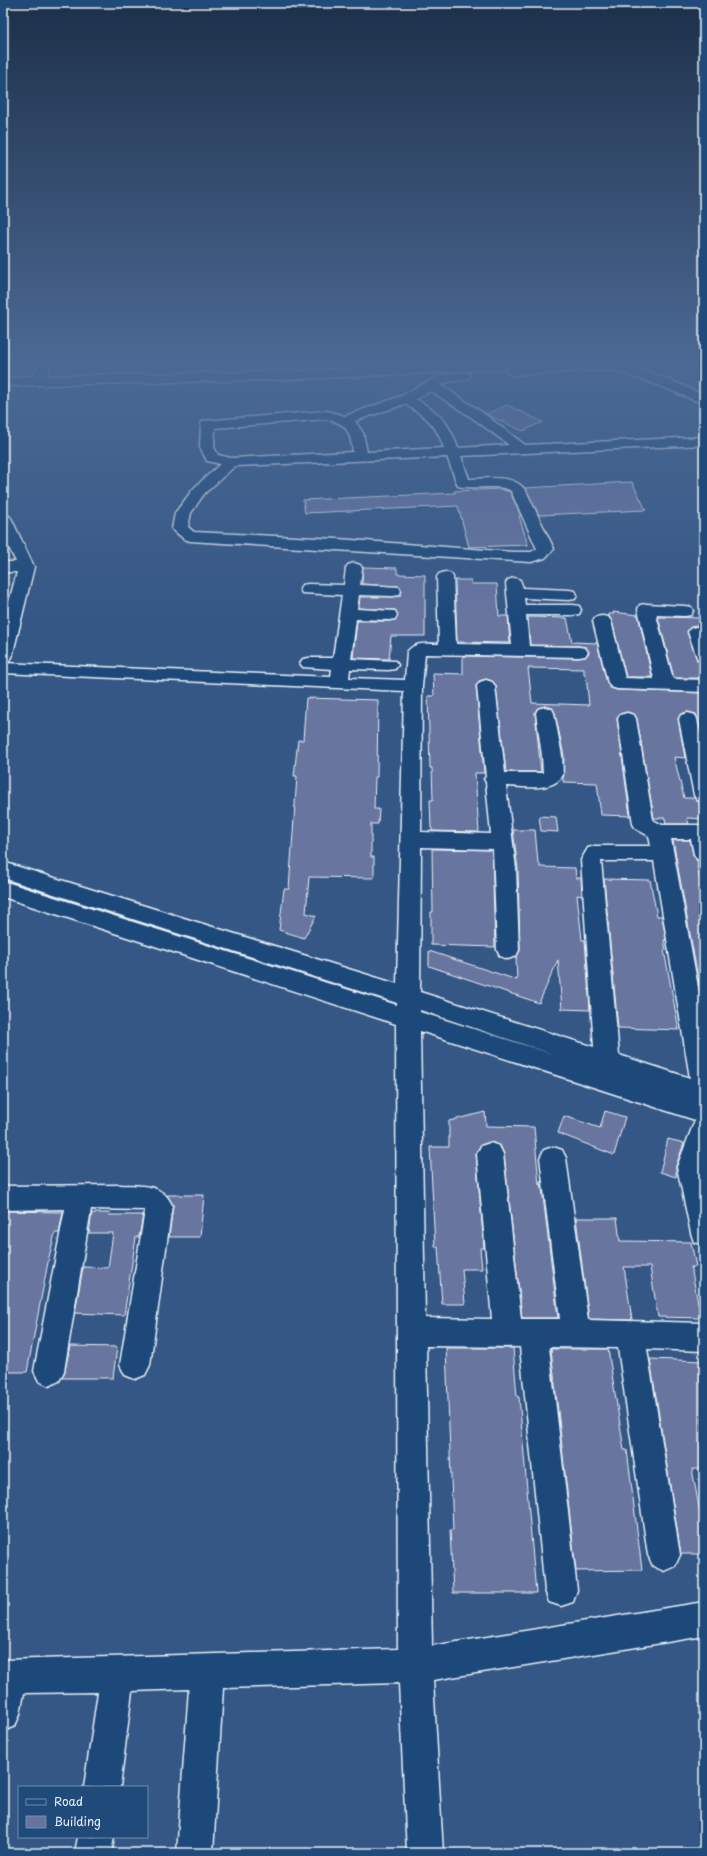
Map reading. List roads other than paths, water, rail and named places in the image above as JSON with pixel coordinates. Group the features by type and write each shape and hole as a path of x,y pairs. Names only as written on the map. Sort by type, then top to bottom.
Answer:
{"street":[{"path":"209,451 212,458 231,462 509,451"},
{"path":"360,451 361,457"},
{"path":"231,462 199,491 183,513 180,528 190,536 338,544 513,557 536,557 544,552 546,549 544,543 519,492 515,487 509,484 475,485 463,483 453,453"},
{"path":"3,518 26,567 3,657"},
{"path":"3,566 26,567"},
{"path":"341,673 354,568"},
{"path":"445,577 448,650"},
{"path":"308,589 393,591"},
{"path":"521,651 515,595 571,602"},
{"path":"665,685 646,609 685,611"},
{"path":"348,614 389,615"},
{"path":"602,621 617,683 704,686"},
{"path":"697,632 704,656"},
{"path":"425,1853 415,1666 408,1007 413,686 416,652 419,649 579,652"},
{"path":"309,663 341,673 413,686"},
{"path":"3,668 341,673 389,666"},
{"path":"486,686 494,779 502,842 508,950"},
{"path":"494,779 547,780 553,774 552,756 545,713"},
{"path":"627,719 643,824 658,832 702,832 704,854"},
{"path":"688,719 704,795"},
{"path":"658,832 704,1086"},
{"path":"410,839 502,842"},
{"path":"607,1062 591,860 595,853 662,854"},
{"path":"3,870 408,1007 704,1112"},
{"path":"3,889 408,1007 607,1062 704,1093"},
{"path":"704,1127 690,1167 704,1234"},
{"path":"490,1154 561,1590"},
{"path":"553,1158 576,1334"},
{"path":"3,1198 120,1196 152,1200 160,1206 134,1365"},
{"path":"49,1371 80,1197"},
{"path":"411,1332 630,1334 704,1337"},
{"path":"630,1334 664,1555"},
{"path":"3,1714 6,1677 415,1666 704,1619"},
{"path":"195,1853 206,1672"},
{"path":"102,1786 117,1674"},
{"path":"94,1853 96,1838"}]}
